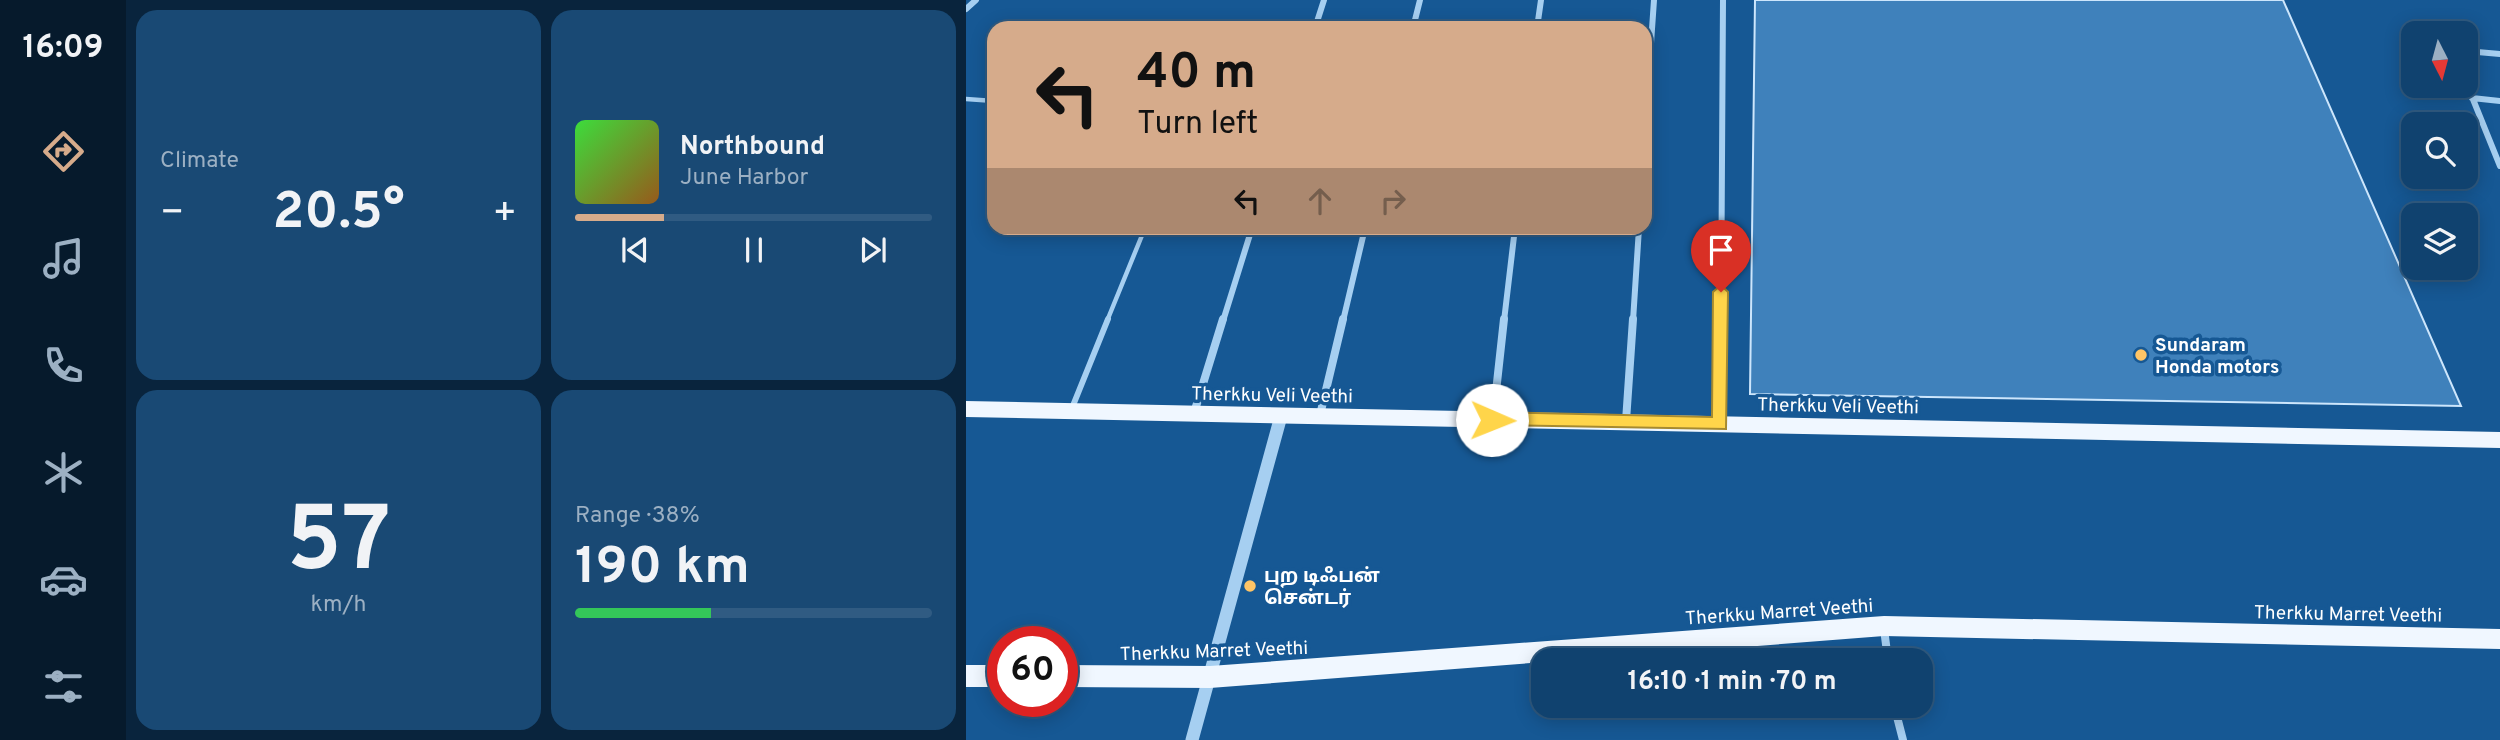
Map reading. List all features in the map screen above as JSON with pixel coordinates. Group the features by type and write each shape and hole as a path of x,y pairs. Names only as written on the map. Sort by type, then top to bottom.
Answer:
{"main road":[{"name":"Therkku Veli Veethi","path":"966,409 2500,440"},
{"name":"Therkku Marret Veethi","path":"1078,676 1210,677 1884,626 2500,639"},
{"path":"966,676 987,676"}],"street":[{"path":"966,9 975,0"},
{"path":"1317,21 1324,0"},
{"path":"1415,21 1420,0"},
{"path":"1538,21 1541,0"},
{"path":"1652,29 1654,0"},
{"path":"1720,424 1723,0"},
{"path":"2478,52 2500,54"},
{"path":"2500,101 2472,98 2500,166"},
{"path":"1194,414 1250,235"},
{"path":"1320,416 1363,235"},
{"path":"1492,420 1513,235"},
{"path":"1626,422 1639,235"},
{"path":"1192,740 1282,416"},
{"path":"1884,626 1887,648"},
{"path":"1897,718 1903,740"}],"lane":[{"path":"966,99 987,100"},
{"path":"1071,411 1142,235"}],"building":[{"path":"1755,0 2283,0 2401,269 2401,280 2406,280 2461,406 1750,394"}],"place":[{"name":"Sundaram Honda motors","path":"2141,355"},
{"name":"புற டிஃபன் சென்டர்","path":"1250,586"}],"route":[{"path":"1492,420 1720,424 1721,292"}]}
